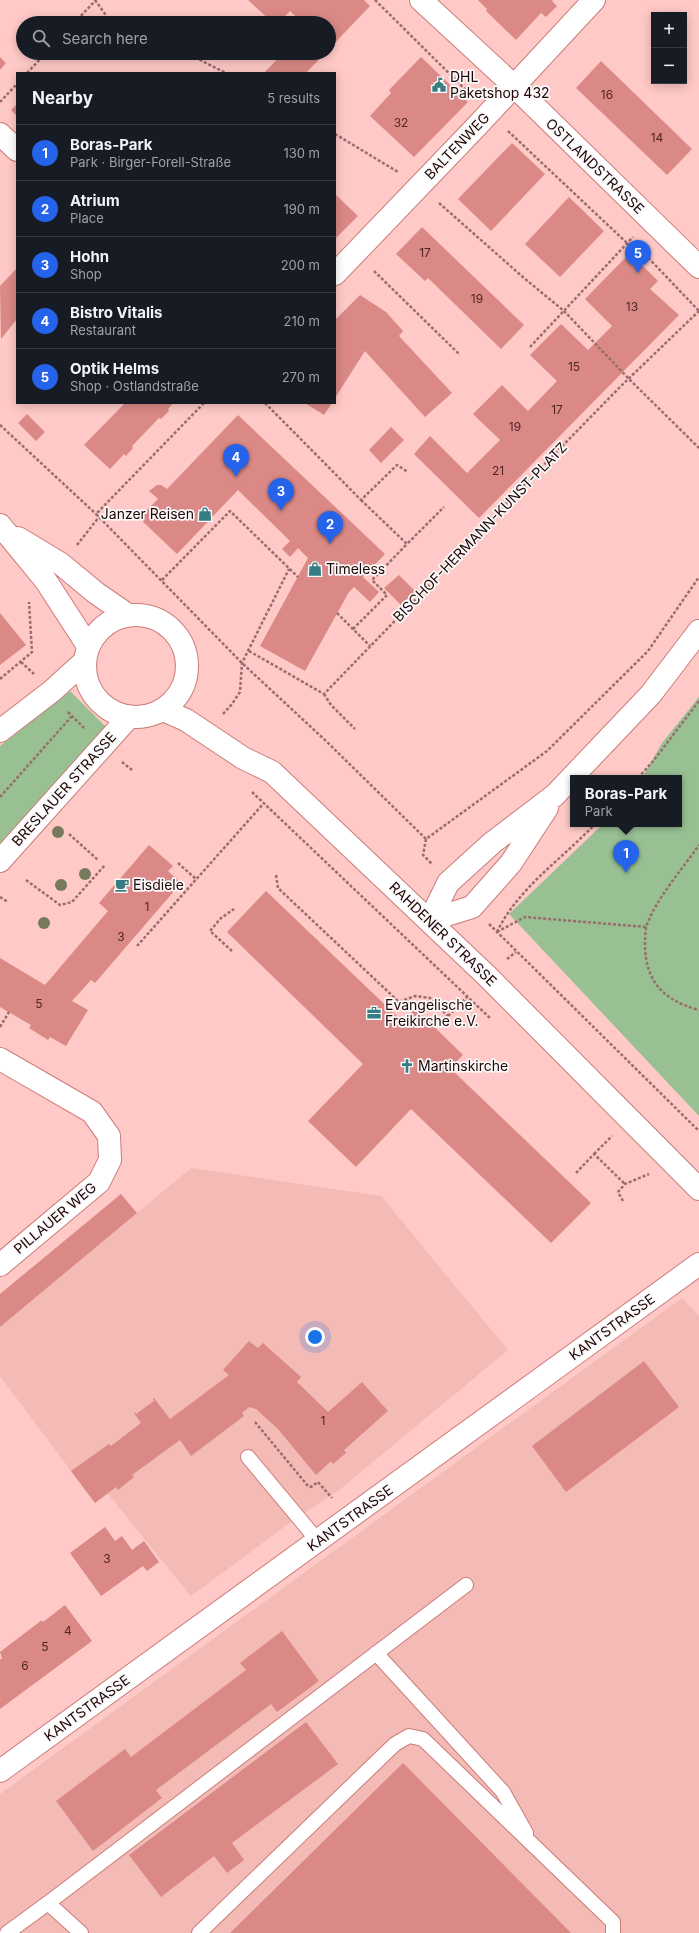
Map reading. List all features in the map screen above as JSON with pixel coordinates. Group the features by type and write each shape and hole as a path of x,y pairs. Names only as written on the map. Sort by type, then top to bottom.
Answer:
{"street":[{"name":"OSTLANDSTRASSE","path":"421,0 513,85 699,267"},
{"name":"BALTENWEG","path":"336,273 594,0"},
{"path":"0,134 16,149"},
{"path":"4,528 61,564 96,593 128,616"},
{"path":"0,732 52,691 86,654 98,631 112,621 128,616 145,615 161,621 174,632 184,646 188,663 185,681 177,698 163,710 146,717 128,717 110,711 95,698 86,681 86,654 46,581 4,528"},
{"path":"574,775 651,694 699,631"},
{"name":"RAHDENER STRASSE","path":"163,710 186,720 207,732 243,758 272,772 430,920 699,1189"},
{"name":"BRESLAUER STRASSE","path":"0,861 103,747 128,717"},
{"path":"430,920 448,883 492,843 555,795 570,779"},
{"path":"430,920 472,907 511,863 555,795"},
{"name":"PILLAUER WEG","path":"0,1059 92,1112 109,1136 110,1160 99,1182 0,1265"},
{"name":"KANTSTRASSE","path":"0,1771 699,1264"}],"lane":[{"path":"248,1457 318,1541"},
{"path":"7,1933 466,1584"},
{"path":"376,1653 503,1792 533,1846"},
{"path":"200,1933 395,1744 409,1736 423,1740 613,1922 613,1933"},
{"path":"48,1902 81,1933"}],"path":[{"path":"80,16 95,0 107,16"},
{"path":"375,0 489,112 627,243 638,247 699,311"},
{"path":"28,72 39,60"},
{"path":"200,60 224,72"},
{"path":"0,102 16,85"},
{"path":"336,135 420,185 524,278 564,311 629,379 699,448"},
{"path":"530,347 627,243 651,220"},
{"path":"356,252 460,355"},
{"name":"BISCHOF-HERMANN-KUNST-PLATZ","path":"324,694 480,534 488,522 629,379 699,311"},
{"path":"96,514 203,404"},
{"path":"266,404 406,544"},
{"path":"0,425 96,514 242,662 321,736 426,839"},
{"path":"361,500 397,464 408,472"},
{"path":"353,629 386,595 372,580 444,506"},
{"path":"162,580 230,511 298,577"},
{"path":"61,564 99,517"},
{"path":"207,732 232,704 240,692 242,662 289,569"},
{"path":"448,883 423,854 426,839 547,751 648,651 699,577"},
{"path":"0,680 32,652 29,600"},
{"path":"337,613 370,646"},
{"path":"249,650 324,694 331,705 355,729"},
{"path":"21,662 52,691 72,716 103,747 132,770"},
{"path":"641,775 699,701"},
{"path":"0,798 72,716"},
{"path":"247,788 495,1023"},
{"path":"137,946 264,803"},
{"path":"496,932 505,915 526,891 592,827"},
{"path":"69,834 98,860"},
{"path":"699,845 650,917 646,927 644,947 646,963 651,976 667,995 699,1010"},
{"path":"178,862 196,879"},
{"path":"26,880 60,906 72,902 105,865"},
{"path":"276,875 278,888 399,1002 415,996 430,998 448,1016"},
{"path":"0,897 8,902"},
{"path":"472,907 699,1131"},
{"path":"232,951 210,931 221,918 234,909"},
{"path":"496,932 525,917 646,927"},
{"path":"441,1023 462,1002"},
{"path":"0,1028 9,1012"},
{"path":"576,1172 607,1141"},
{"path":"594,1154 625,1184"},
{"path":"623,1201 618,1192 625,1184 646,1177 653,1171"},
{"path":"255,1422 308,1486 311,1487 318,1482 337,1503"}],"shaded area":[{"path":"191,1168 381,1196 508,1350 338,1491 295,1519 191,1596 108,1494 95,1503 0,1376 0,1327"},
{"path":"682,1298 699,1316 699,1933 0,1933 0,1794"}],"green space":[{"path":"70,691 107,728 0,844 0,746"},
{"path":"699,697 699,1116 509,914 600,827 682,827 682,775 644,775 662,743"}],"building":[{"path":"248,0 364,0 370,6 336,42 336,16 295,16 290,11 285,16 265,16"},
{"path":"478,0 553,0 552,1 557,6 546,17 541,13 516,40 486,11 487,9"},
{"path":"0,57 6,63 0,70"},
{"path":"421,57 468,102 414,157 370,116 391,93 389,90"},
{"path":"276,60 318,60 307,72 265,72"},
{"path":"601,61 692,149 667,175 576,88"},
{"path":"16,105 16,115 11,110"},
{"path":"512,143 545,174 491,231 458,199"},
{"path":"336,195 358,216 336,238"},
{"path":"569,197 604,231 560,277 525,244"},
{"path":"422,227 524,325 501,349 428,278 425,281 396,254"},
{"path":"630,253 658,281 650,289 679,315 479,518 414,454 430,436 467,473 500,440 473,414 502,385 528,411 557,381 530,355 561,324 588,350 612,326 585,299"},
{"path":"16,269 16,320 1,339 0,286"},
{"path":"360,295 386,312 403,331 399,336 452,393 425,417 365,351 336,396 336,319"},
{"path":"124,404 172,404 168,409 169,411 161,419 159,418 132,446 133,448 126,456 124,454 110,469 84,445"},
{"path":"307,404 331,404 324,415"},
{"path":"27,414 45,432 36,441 18,423"},
{"path":"238,415 385,554 363,577 379,592 370,602 354,587 349,592 305,671 260,646 308,558 298,548 290,557 282,549 290,541 238,490 177,554 139,518 158,499 149,491 157,485 161,485 167,489"},
{"path":"391,427 404,440 381,463 369,450"},
{"path":"399,575 415,591 401,605 384,588"},
{"path":"0,613 26,645 0,665"},
{"path":"149,845 173,866 168,871 181,883 95,983 91,980 72,1001 88,1010 66,1046 50,1037 48,1040 29,1028 31,1025 0,1007 0,958 45,985 108,911 99,903"},
{"name":"Martinskirche","path":"266,891 403,1022 415,1008 463,1055 450,1068 591,1203 551,1243 411,1109 356,1167 308,1121 363,1064 227,932"},
{"path":"121,1194 137,1213 0,1327 0,1294"},
{"path":"249,1341 258,1348 263,1343 301,1377 297,1382 328,1412 362,1382 388,1411 344,1450 346,1453 333,1464 331,1461 316,1475 278,1429 256,1409 249,1407 242,1413 244,1416 191,1456 180,1440 132,1475 134,1477 118,1490 116,1487 95,1503 71,1471 109,1444 111,1446 141,1423 134,1413 135,1412 136,1414 154,1401 154,1398 170,1419 229,1375 223,1370"},
{"path":"644,1361 679,1407 566,1492 532,1446"},
{"path":"105,1527 115,1541 122,1536 132,1550 144,1541 159,1562 147,1571 143,1566 101,1596 70,1553"},
{"path":"65,1605 92,1641 0,1709 0,1660 2,1658 0,1652 42,1620 43,1622"},
{"path":"282,1631 319,1681 277,1712 271,1704 156,1790 162,1798 93,1851 56,1801 125,1749 131,1757 246,1670 240,1663"},
{"path":"306,1722 338,1764 232,1843 244,1860 227,1873 214,1856 161,1897 129,1855"},
{"path":"403,1763 571,1933 230,1933"}],"place":[{"name":"DHL Paketshop 432","path":"439,85"},
{"name":"Optik Helms","path":"638,273"},
{"name":"Bistro Vitalis","path":"236,477"},
{"name":"Hohn","path":"281,511"},
{"name":"Janzer Reisen","path":"205,514"},
{"name":"Atrium","path":"330,544"},
{"name":"Timeless","path":"315,569"},
{"name":"Boras-Park","path":"626,873"},
{"name":"Eisdiele","path":"122,885"},
{"name":"Evangelische Freikirche e.V.","path":"374,1013"},
{"name":"Martinskirche","path":"407,1066"}]}
